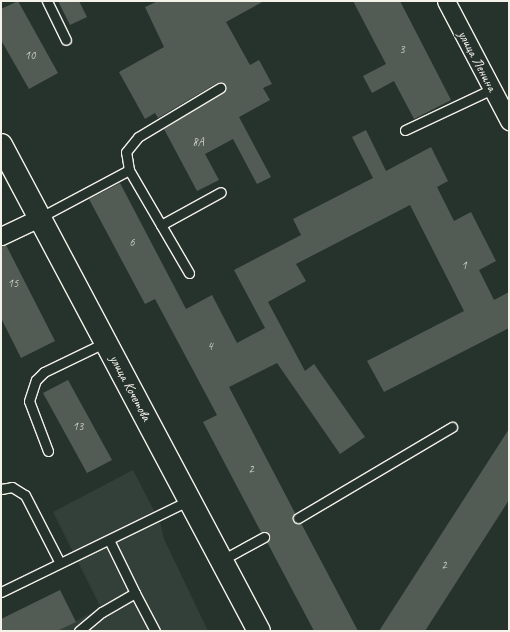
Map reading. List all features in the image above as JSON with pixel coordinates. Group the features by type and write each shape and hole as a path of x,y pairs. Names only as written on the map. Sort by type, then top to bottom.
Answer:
{"main road":[{"name":"улица Кочетова","path":"1,145 259,631"}],"street":[{"name":"улица Ленина","path":"446,1 509,122"},
{"path":"1,236 40,218"}],"lane":[{"path":"47,1 66,40"},
{"path":"189,273 130,170 126,152 138,137 220,88"},
{"path":"405,130 492,89"},
{"path":"40,218 130,170"},
{"path":"161,225 221,192"},
{"path":"48,451 29,401 36,380 44,372 106,342"},
{"path":"298,518 452,427"},
{"path":"1,489 12,487 26,495 60,563"},
{"path":"1,592 190,500"},
{"path":"222,560 264,537"},
{"path":"109,540 155,631"},
{"path":"79,631 102,612 135,593"}],"shaded area":[{"path":"133,470 160,522 164,539 208,631 57,631 101,608 53,512"}],"building":[{"path":"18,1 58,73 29,89 1,40 1,9"},
{"path":"58,1 79,1 87,17 70,25"},
{"path":"158,1 264,1 226,22 250,65 259,60 272,84 263,88 270,100 239,117 271,177 257,184 233,139 205,154 219,180 197,191 164,129 223,93 226,88 223,83 217,83 158,118 155,113 145,119 119,72 164,47 145,7"},
{"path":"353,1 400,1 451,100 414,119 394,81 372,93 363,76 386,64"},
{"path":"366,130 386,171 431,147 448,181 437,187 454,221 471,212 496,261 479,270 494,300 509,292 509,328 384,392 367,361 464,311 410,205 296,264 306,281 268,302 305,371 314,364 365,437 340,454 277,363 229,387 295,513 293,521 301,523 358,631 314,631 267,542 269,534 261,532 203,422 217,415 155,299 145,304 89,199 120,183 186,309 212,295 237,343 265,328 234,270 301,235 293,219 373,178 352,137"},
{"path":"6,245 55,341 21,358 1,318 1,246"},
{"path":"68,380 112,460 87,473 43,393"},
{"path":"509,429 509,500 425,631 379,631"},
{"path":"60,590 76,622 57,631 1,631 1,619"}]}
